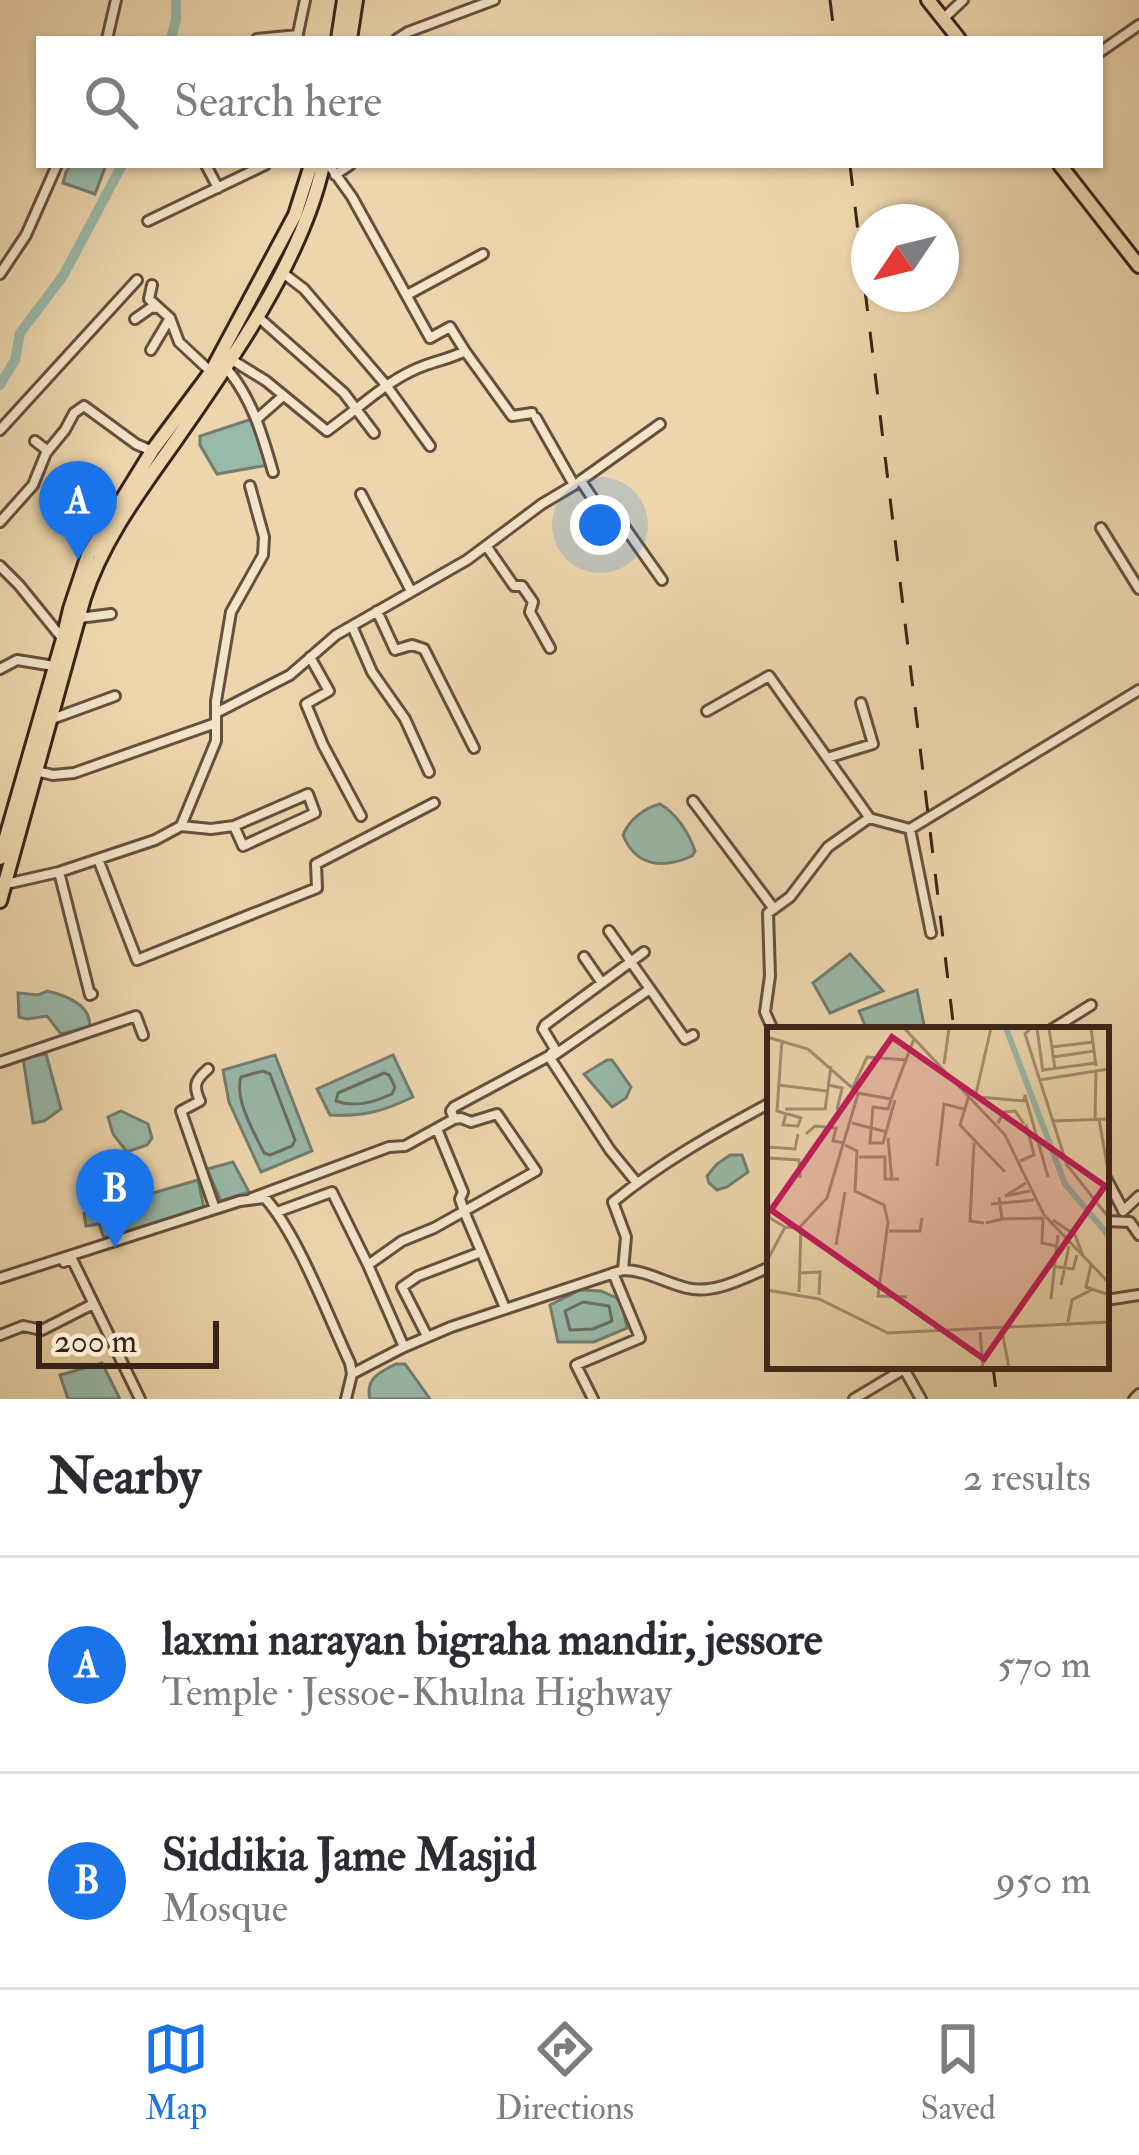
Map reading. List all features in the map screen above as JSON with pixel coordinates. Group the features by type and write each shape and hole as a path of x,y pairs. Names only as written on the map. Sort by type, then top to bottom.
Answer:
{"highway":[{"path":"338,36 344,0"},
{"path":"350,36 356,0"},
{"path":"928,0 957,36"},
{"path":"0,901 5,848 88,555 152,452 211,372 295,214 310,168"},
{"path":"5,848 36,770 91,575 111,535 229,364 281,272 329,168"},
{"path":"1062,168 1139,266"}],"street":[{"path":"107,36 116,0"},
{"path":"297,36 305,0"},
{"path":"403,36 494,0"},
{"path":"943,19 963,0"},
{"path":"1103,50 1139,25"},
{"path":"418,28 421,36"},
{"path":"0,274 26,235 56,168"},
{"path":"208,168 218,188"},
{"path":"148,221 258,168"},
{"path":"329,168 352,197 430,338 450,327 512,416 534,415 577,483 609,523 620,519 662,580"},
{"path":"407,295 484,254"},
{"path":"281,272 304,289 386,385 430,446"},
{"path":"0,430 137,280"},
{"path":"152,285 149,299 170,318 179,342 211,372"},
{"path":"135,319 152,307 170,318"},
{"path":"256,315 344,393 374,433"},
{"path":"151,350 170,318"},
{"path":"229,364 266,381 327,431 386,385 465,351"},
{"path":"229,364 258,418 273,472"},
{"path":"258,418 284,395"},
{"path":"0,522 34,485 48,452 84,406 152,452"},
{"path":"36,770 53,775 74,773 216,718 290,675 352,626 487,547 660,424"},
{"path":"35,441 48,452"},
{"path":"181,826 216,741 231,612 263,555 264,537 250,485"},
{"path":"361,494 411,591"},
{"path":"1101,529 1139,590"},
{"path":"487,547 514,586 522,586 532,602 530,612 550,648"},
{"path":"0,566 63,639"},
{"path":"376,611 395,650 412,645 424,650 474,748"},
{"path":"80,618 111,614"},
{"path":"352,626 372,672 405,719 428,772"},
{"path":"310,657 329,691 306,704 361,816"},
{"path":"0,668 17,660 56,666"},
{"path":"707,712 770,676 869,818 910,830 1139,690"},
{"path":"51,720 115,696"},
{"path":"827,758 873,744 862,703"},
{"path":"3,885 59,872 181,826 233,826 308,794 315,813 243,846 233,826"},
{"path":"693,801 774,909"},
{"path":"98,859 137,960 317,888 316,864 434,802"},
{"path":"771,1027 766,1012 768,913 790,897 828,847 869,818"},
{"path":"910,830 931,933"},
{"path":"59,872 92,994"},
{"path":"609,932 685,1039 693,1035"},
{"path":"454,1119 454,1107 554,1052 545,1025 644,952"},
{"path":"584,957 602,983"},
{"path":"637,1183 550,1058 650,988"},
{"path":"1057,1027 1091,1005"},
{"path":"0,1062 136,1016 143,1035"},
{"path":"208,1069 194,1089 200,1101 181,1112 215,1209"},
{"path":"593,1399 576,1365 640,1338 618,1271 626,1237 613,1202 694,1143 767,1105"},
{"path":"0,1280 252,1198 389,1147 405,1146 454,1119 471,1122 497,1114 536,1171 402,1241 368,1265"},
{"path":"436,1130 505,1308"},
{"path":"1109,1183 1124,1210"},
{"path":"277,1212 332,1192 404,1347"},
{"path":"1110,1220 1139,1196"},
{"path":"252,1198 265,1198 277,1212 314,1286 350,1363 346,1399"},
{"path":"1110,1220 1130,1222 1139,1235"},
{"path":"427,1336 402,1287 418,1276 482,1252"},
{"path":"0,1280 71,1259 140,1399"},
{"path":"352,1374 427,1336 618,1271 643,1272 692,1290 724,1285 767,1268"},
{"path":"1109,1299 1139,1294"},
{"path":"0,1335 23,1326 42,1330 93,1304"},
{"path":"854,1399 901,1369"},
{"path":"904,1369 921,1399"}],"water":[{"path":"69,168 105,168 95,194 63,183"},
{"path":"252,419 268,465 217,474 200,445 200,436"},
{"path":"660,804 686,831 695,851 692,856 661,864 643,859 629,846 623,835 629,824"},
{"path":"850,954 883,991 830,1013 813,983"},
{"path":"917,990 924,1027 866,1027 859,1011"},
{"path":"47,991 83,1008 89,1030 61,1034 47,1016 19,1017 18,993"},
{"path":"46,1054 61,1109 33,1123 23,1058"},
{"path":"275,1055 312,1151 261,1172 229,1102 223,1070"},
{"path":"393,1055 413,1097 373,1112 330,1115 317,1089"},
{"path":"612,1060 631,1087 626,1098 612,1107 584,1074"},
{"path":"121,1111 148,1124 152,1138 147,1145 127,1152 113,1134 108,1117"},
{"path":"730,1155 742,1155 748,1172 717,1190 707,1176"},
{"path":"233,1162 249,1192 221,1201 207,1169"},
{"path":"198,1180 204,1208 104,1238 99,1224 86,1226 84,1213"},
{"path":"580,1290 601,1291 621,1300 627,1328 594,1342 558,1342 550,1305"},
{"path":"102,1363 120,1399 68,1399 60,1375"},
{"path":"396,1364 405,1364 430,1399 370,1399 372,1381"}],"waterway":[{"path":"172,36 176,0"},
{"path":"0,385 15,360 20,333 63,276 120,168"}],"railway":[{"path":"830,0 835,36"},
{"path":"850,168 954,1027"},
{"path":"993,1369 997,1399"}],"place":[{"name":"laxmi narayan bigraha mandir, jessore","path":"78,560"},
{"name":"Siddikia Jame Masjid","path":"115,1248"}]}
